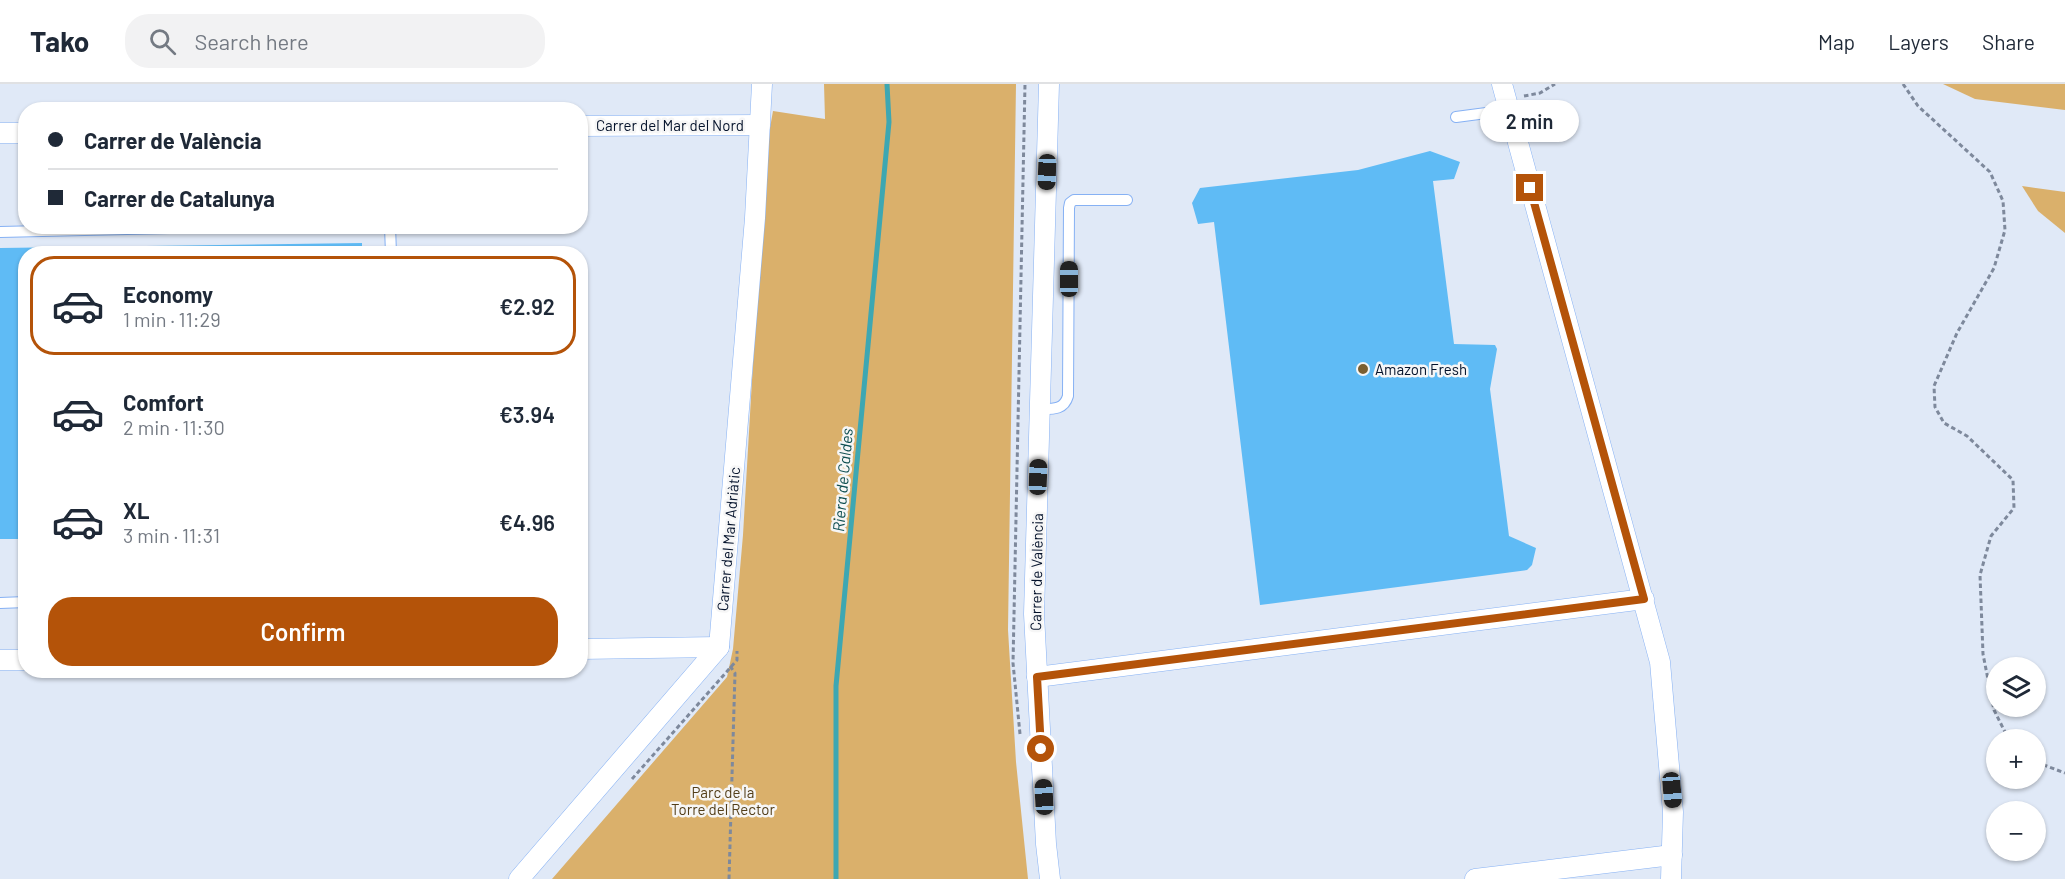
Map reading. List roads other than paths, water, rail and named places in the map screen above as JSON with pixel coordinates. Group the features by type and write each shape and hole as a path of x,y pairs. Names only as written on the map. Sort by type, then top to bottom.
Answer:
{"street":[{"name":"Carrer del Mar Adriàtic","path":"719,647 754,230 762,84"},
{"name":"Carrer de València","path":"1049,84 1034,614 1046,844 1050,879"},
{"path":"1506,97 1662,672 1673,812 1671,879"},
{"name":"Carrer del Mar del Nord","path":"588,126 760,125"},
{"path":"0,133 18,133"},
{"path":"1037,677 1644,599"},
{"path":"588,649 719,647"},
{"path":"519,879 719,647"},
{"path":"0,660 18,660"},
{"path":"1475,879 1672,855"}],"lane":[{"path":"1456,117 1506,97"},
{"path":"1040,409 1058,408 1066,402 1068,396 1070,203 1074,200 1127,200"},
{"path":"0,232 18,232"},
{"path":"0,603 18,602"}],"waterway":[{"name":"Riera de Caldes","path":"836,879 836,686 889,122 887,84"}],"place":[{"name":"Amazon Fresh","path":"1363,369"}],"park label":[{"name":"Parc de la Torre del Rector","path":"723,800"}]}
